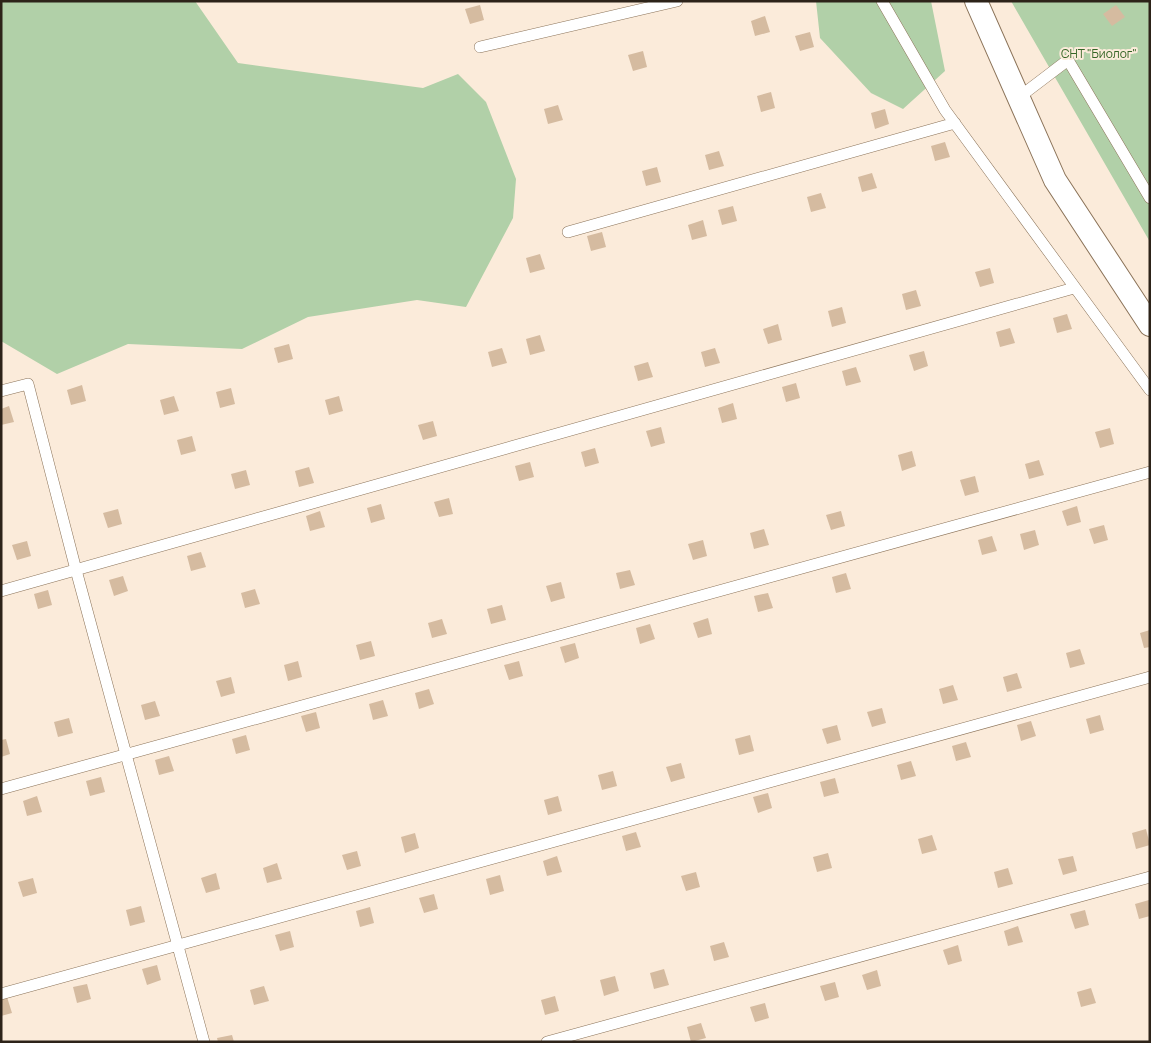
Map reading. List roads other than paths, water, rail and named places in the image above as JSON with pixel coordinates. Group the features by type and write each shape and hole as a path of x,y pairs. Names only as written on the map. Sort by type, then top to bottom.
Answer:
{"street":[{"path":"976,1 1055,180 1150,325"}],"lane":[{"path":"480,47 677,1"},
{"path":"882,1 955,123 1150,390"},
{"path":"1018,98 1068,60 1150,198"},
{"path":"568,232 955,123"},
{"path":"1,591 1074,288"},
{"path":"1,391 28,384 76,570 204,1042"},
{"path":"1,789 1150,472"},
{"path":"1,994 1150,677"},
{"path":"548,1042 1150,877"}],"park label":[{"name":"СНТ \"Биолог\"","path":"1099,53"}]}
